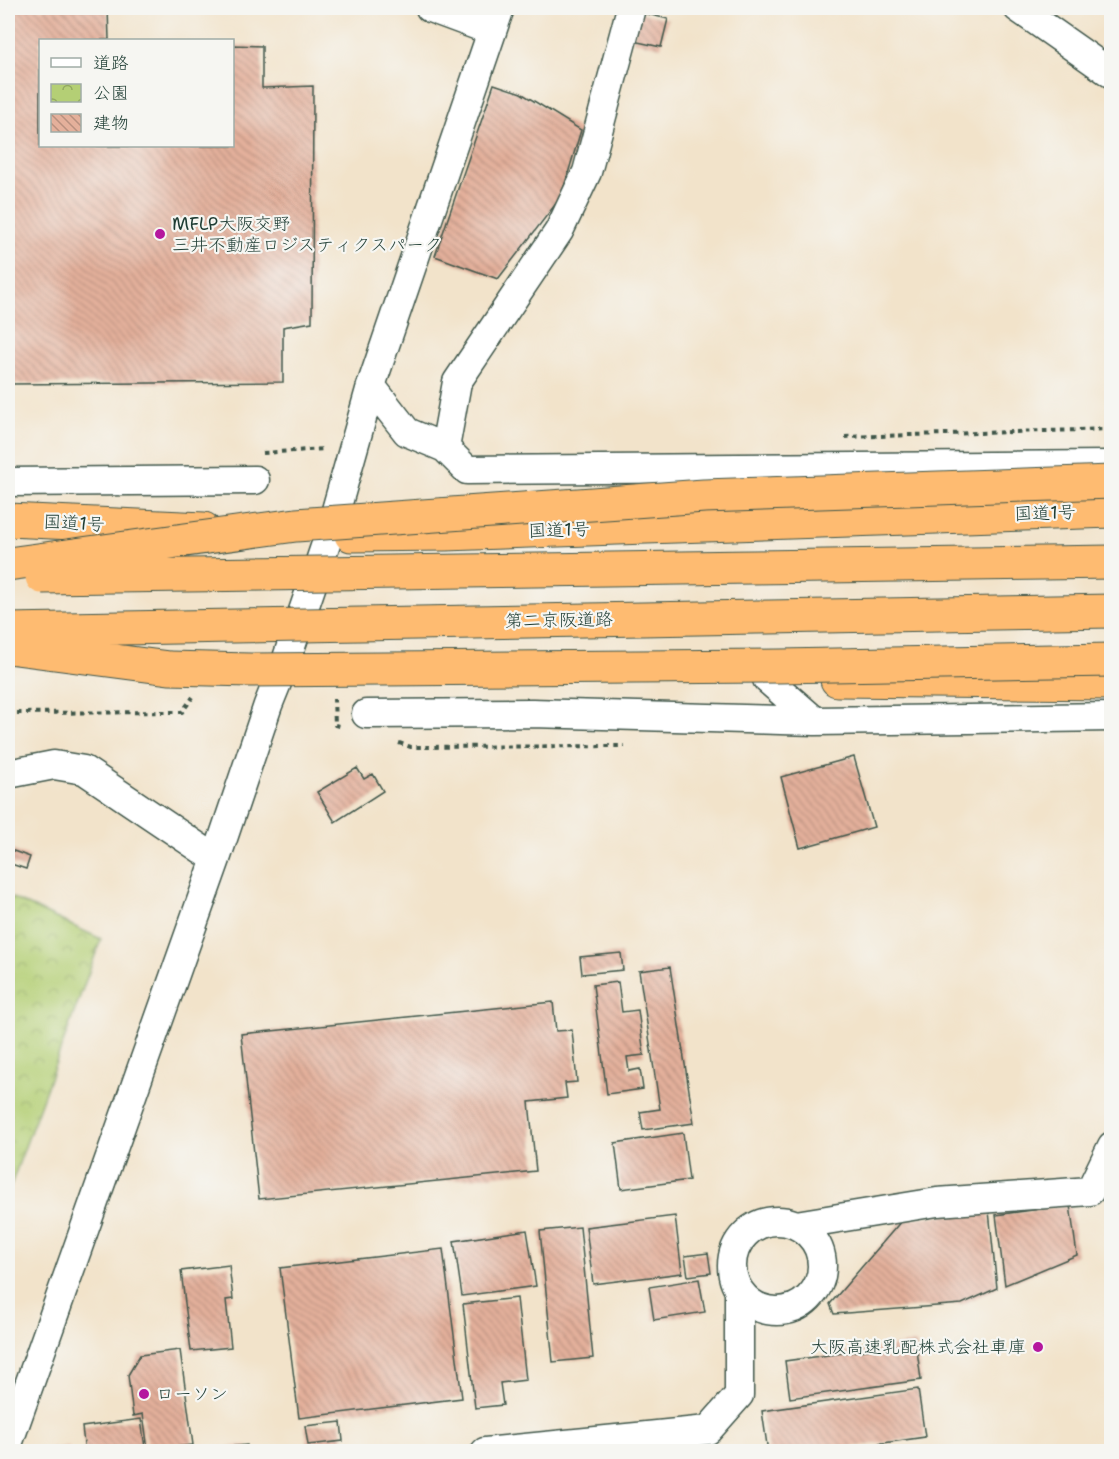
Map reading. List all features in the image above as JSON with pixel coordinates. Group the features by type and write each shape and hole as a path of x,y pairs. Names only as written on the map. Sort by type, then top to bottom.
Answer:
{"highway":[{"path":"8,564 319,524 704,496 1112,482"},
{"name":"国道1号","path":"8,520 329,535 446,534 1112,511"},
{"path":"8,578 1112,562"},
{"name":"第二京阪道路","path":"8,630 1112,611"},
{"path":"8,647 169,668 250,670 768,666 1112,660"},
{"path":"8,663 287,658 414,667 767,680 1112,683"}],"street":[{"path":"8,1444 216,859 268,705 287,658 329,535 371,386 496,19 430,8"},
{"path":"445,448 457,382 559,231 587,172 631,8"},
{"path":"1018,8 1112,74"},
{"path":"371,386 407,432 445,448 467,470 1112,465"},
{"path":"8,482 255,480"},
{"path":"767,680 815,721"},
{"path":"366,714 532,713 815,721 1112,717"},
{"path":"8,774 54,765 84,770 216,859"},
{"path":"796,1225 937,1202 1090,1191 1112,1146"},
{"path":"768,1221 783,1221 796,1225 809,1234 818,1246 822,1261 822,1276 816,1290 806,1302 793,1309 777,1312 763,1309 749,1302 739,1291 733,1278 732,1263 735,1249 743,1236 754,1227 768,1221"},
{"path":"485,1452 708,1430 739,1395 739,1291"}],"green space":[{"path":"8,896 101,939 8,1193"}],"building":[{"name":"MFLP大阪交野 三井不動産ロジスティクスパーク","path":"8,8 108,8 109,39 39,39 39,147 234,147 234,45 262,46 262,88 313,86 312,322 283,327 283,382 8,384"},
{"path":"639,12 668,19 661,47 633,41"},
{"path":"494,84 521,93 581,130 561,197 498,279 435,256"},
{"path":"854,757 874,827 800,848 781,777"},
{"path":"357,768 364,779 373,774 383,791 335,822 317,792"},
{"path":"8,849 30,857 26,869 8,863"},
{"path":"621,953 623,970 582,974 580,957"},
{"path":"670,967 694,1123 643,1130 640,1112 660,1109 639,971"},
{"path":"618,982 622,1012 638,1010 644,1055 627,1057 629,1071 640,1069 643,1089 607,1094 593,985"},
{"path":"553,1002 556,1031 572,1030 577,1082 565,1083 567,1098 529,1102 536,1171 259,1199 241,1034"},
{"path":"683,1133 689,1180 621,1189 615,1143"},
{"path":"1070,1205 1077,1255 1005,1285 996,1215"},
{"path":"989,1211 997,1288 962,1304 834,1314 830,1304 903,1219"},
{"path":"675,1216 682,1273 593,1284 586,1227"},
{"path":"580,1227 593,1358 553,1362 540,1231"},
{"path":"527,1230 536,1286 462,1296 454,1241"},
{"path":"443,1249 462,1398 299,1418 280,1268"},
{"path":"708,1253 711,1273 688,1276 685,1256"},
{"path":"229,1265 233,1299 226,1300 231,1347 191,1351 181,1271"},
{"path":"699,1279 705,1312 654,1320 649,1287"},
{"path":"517,1298 526,1380 500,1383 503,1405 475,1408 463,1304"},
{"path":"916,1343 921,1380 790,1398 785,1361"},
{"path":"180,1350 193,1445 148,1450 143,1414 133,1416 128,1375 140,1355"},
{"path":"918,1389 925,1437 820,1452 768,1452 762,1411"},
{"path":"141,1419 145,1448 85,1452 82,1427"},
{"path":"341,1422 343,1441 308,1445 305,1426"},
{"path":"247,1445 248,1452 196,1452 196,1450"},
{"path":"69,1447 69,1452 46,1452 46,1449"}],"place":[{"name":"MFLP大阪交野 三井不動産ロジスティクスパーク","path":"160,234"},
{"name":"大阪高速乳配株式会社車庫","path":"1038,1347"},
{"name":"ローソン","path":"144,1394"}]}
